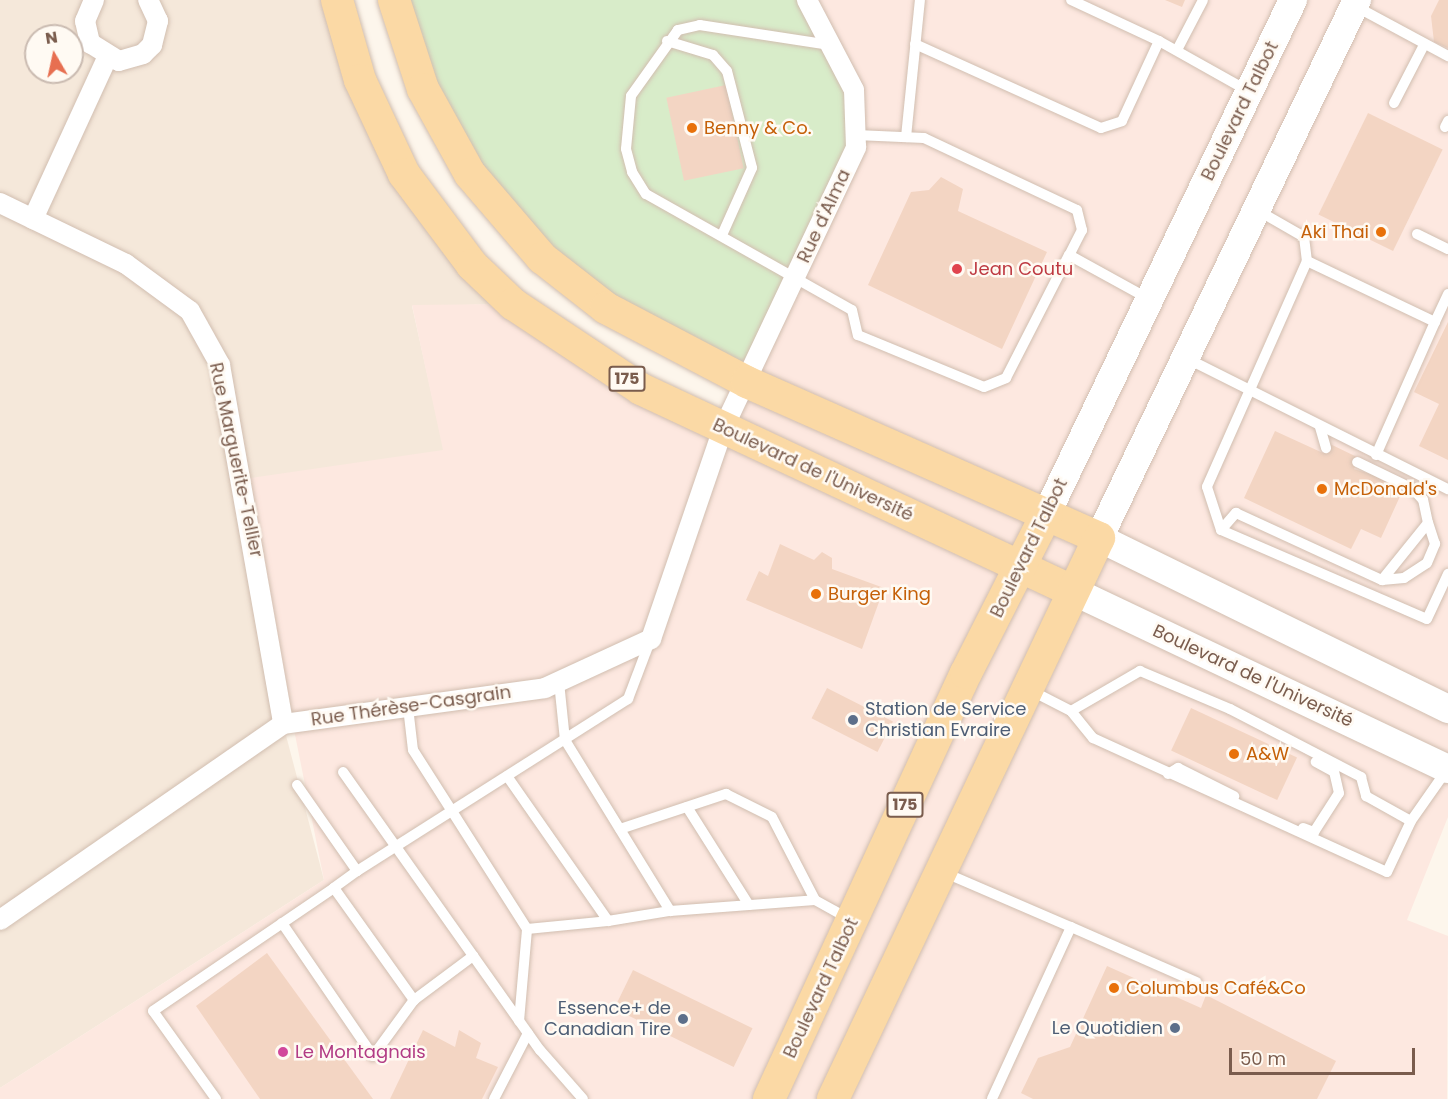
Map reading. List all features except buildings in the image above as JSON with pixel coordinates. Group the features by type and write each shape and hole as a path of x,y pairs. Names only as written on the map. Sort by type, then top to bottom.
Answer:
{"main road":[{"name":"Boulevard de l'Université","path":"337,0 360,80 404,174 472,265 513,304 641,389 1448,768"},
{"path":"394,0 436,115 502,216 542,258 606,308 747,382 1047,513 1448,709"},
{"name":"Boulevard Talbot","path":"769,1099 1020,567 1293,0"},
{"path":"833,1099 1073,591 1356,3"}],"street":[{"path":"94,0 86,32 107,58 132,60 152,45 158,21 148,0"},
{"name":"Rue d'Alma","path":"723,429 856,147 854,90 807,0"},
{"path":"33,219 107,58"},
{"name":"Rue Marguerite-Tellier","path":"0,203 126,264 190,311 220,365 284,724"},
{"path":"651,639 723,429"},
{"name":"Rue Thérèse-Casgrain","path":"0,920 284,724 408,707 559,682 651,639"}],"lane":[{"path":"906,137 920,0"},
{"path":"1071,0 1159,41 1249,91"},
{"path":"1177,51 1203,0"},
{"path":"1356,3 1424,45 1448,56"},
{"path":"831,45 699,25 678,30 667,41 631,96 626,148 632,172 646,194 796,275 852,310 858,335 984,387 1006,378 1082,230 1077,210 924,138 856,135"},
{"path":"667,41 719,59 752,168 722,235"},
{"path":"915,44 1101,128 1122,121 1159,41"},
{"path":"1394,103 1424,45"},
{"path":"1257,210 1304,237 1307,261 1246,388 1207,487 1221,530 1427,619 1448,574"},
{"path":"1417,234 1448,249"},
{"path":"1069,255 1150,299"},
{"path":"1307,261 1435,322"},
{"path":"1376,454 1448,294"},
{"path":"1186,358 1448,489"},
{"path":"1320,426 1326,448"},
{"path":"1221,530 1236,513 1382,580 1404,578 1427,563 1435,544 1423,501 1413,489 1357,462"},
{"path":"1382,580 1428,523"},
{"path":"216,1099 153,1011 357,871 628,699 651,639"},
{"path":"1071,711 1140,671 1230,709 1361,777 1366,796 1411,821"},
{"path":"559,682 565,740 670,911"},
{"path":"1028,688 1071,711 1094,738 1168,774 1387,872 1411,821 1448,768"},
{"path":"408,707 413,750 527,929 519,1021"},
{"path":"1168,774 1178,768 1314,832 1338,794 1334,772 1236,718 1230,709"},
{"path":"343,772 528,1034 583,1099"},
{"path":"507,776 608,921"},
{"path":"297,785 357,871"},
{"path":"620,829 726,794 772,817 815,900"},
{"path":"687,807 749,905"},
{"path":"941,871 1196,982"},
{"path":"334,888 414,1000"},
{"path":"527,929 608,921 670,911 815,900 852,920"},
{"path":"282,923 373,1056 414,1000 473,956"},
{"path":"992,1099 1071,927"},
{"path":"494,1099 528,1034"}],"shaded area":[{"path":"0,0 337,0 379,124 513,304 412,306 444,450 283,724 324,880 0,1088"},
{"path":"807,0 1448,0 1448,817 1407,920 1448,936 1447,1099 0,1099 0,1088 324,880 244,479 443,450 412,305 513,304 723,428"}],"green space":[{"path":"394,0 807,0 854,90 856,147 747,382 677,349 502,216"}],"place":[{"name":"Benny & Co.","path":"692,128"},
{"name":"Aki Thai","path":"1381,232"},
{"name":"Jean Coutu","path":"957,269"},
{"name":"McDonald's","path":"1322,489"},
{"name":"Burger King","path":"816,594"},
{"name":"Station de Service Christian Evraire","path":"853,720"},
{"name":"A&W","path":"1234,754"},
{"name":"Columbus Café&Co","path":"1114,988"},
{"name":"Essence+ de Canadian Tire","path":"683,1019"},
{"name":"Le Quotidien","path":"1175,1028"},
{"name":"Le Montagnais","path":"283,1052"}]}
